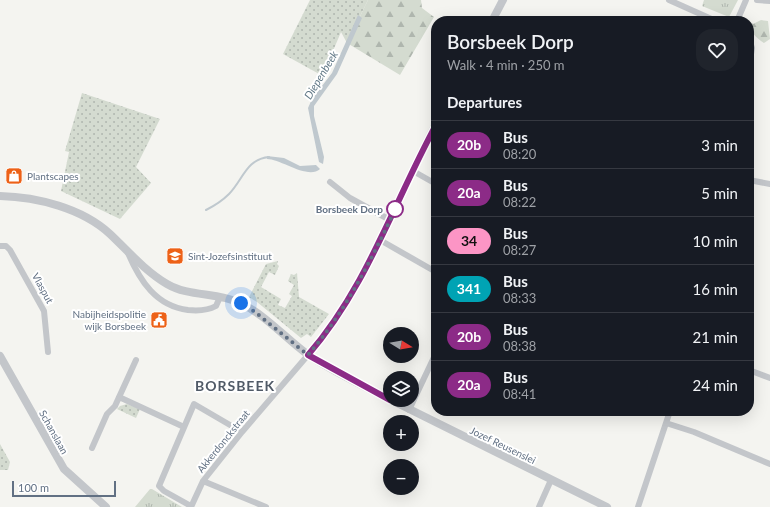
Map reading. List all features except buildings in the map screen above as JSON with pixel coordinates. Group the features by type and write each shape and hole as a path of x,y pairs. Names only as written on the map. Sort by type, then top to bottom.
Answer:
{"street":[{"path":"495,16 503,0"},
{"path":"669,0 705,16"},
{"path":"738,16 746,0"},
{"path":"757,0 770,0"},
{"path":"308,355 342,310 380,240 431,134"},
{"path":"413,171 431,181"},
{"path":"754,181 770,184"},
{"path":"330,182 350,198 390,220"},
{"name":"Jozef Reusenslei","path":"0,196 27,198 64,208 103,229 128,253 156,277 168,285 182,290 220,297 241,303 255,312 308,355 383,396"},
{"path":"380,240 431,269"},
{"name":"Vlasput","path":"0,246 6,246 10,250 44,311 48,352"},
{"path":"128,253 140,277 148,288 160,300 168,304 184,309 207,310 216,306 220,297"},
{"name":"Akkerdonckstraat","path":"191,506 203,481 242,432 308,355"},
{"name":"Schanslaan","path":"0,356 64,469 106,507"},
{"path":"92,448 107,414 115,406 136,360"},
{"path":"409,410 431,364"},
{"path":"754,372 770,378"},
{"path":"119,397 184,427"},
{"path":"191,506 164,491 159,486 194,404 242,432"},
{"name":"Jozef Reusenslei","path":"403,407 607,507"},
{"path":"638,507 668,416"},
{"path":"666,422 694,432 770,464"},
{"path":"539,507 551,480"},
{"path":"203,481 266,507"}],"green space":[{"path":"310,0 368,0 347,43 341,32 321,75 283,54"},
{"path":"368,0 421,0 422,8 433,16 431,16 431,22 400,75 347,43"},
{"path":"704,0 738,0 730,16 702,6"},
{"path":"761,20 768,21 770,39 764,43 758,39 754,34 754,24"},
{"path":"82,93 160,119 136,167 151,183 120,219 61,191 69,152 65,151"},
{"path":"278,261 277,264 279,266 275,275 269,272 261,287 281,299 278,305 285,308 292,296 289,294 294,285 288,281 291,274 294,275 297,273 299,297 329,314 311,337 307,334 301,338 249,297 266,264"},
{"path":"127,404 140,409 136,418 117,409 120,406"},
{"path":"0,444 10,462 8,470 0,470"},
{"path":"150,489 152,489 182,507 135,507"}],"shaded area":[{"path":"358,15 362,18 337,74 314,106 314,116 324,157 323,164 319,162 308,108 312,99 332,73"},
{"path":"267,156 284,158 300,166 316,165 320,169 315,172 302,171 280,162 267,159"}],"waterway":[{"name":"Diepenbeek","path":"206,210 229,194 250,166 261,159 269,157"}],"bus line":[{"name":"20b","path":"383,396 308,355 342,310 364,274 431,134"}],"place":[{"name":"Plantscapes","path":"14,176"},
{"name":"Borsbeek Dorp","path":"395,209"},
{"name":"Sint-Jozefsinstituut","path":"175,256"},
{"name":"Nabijheidspolitie wijk Borsbeek","path":"159,320"}],"district":[{"name":"BORSBEEK","path":"235,386"}],"route":[{"path":"241,303 255,312 308,355 342,310 364,274 396,208 395,209"}]}
